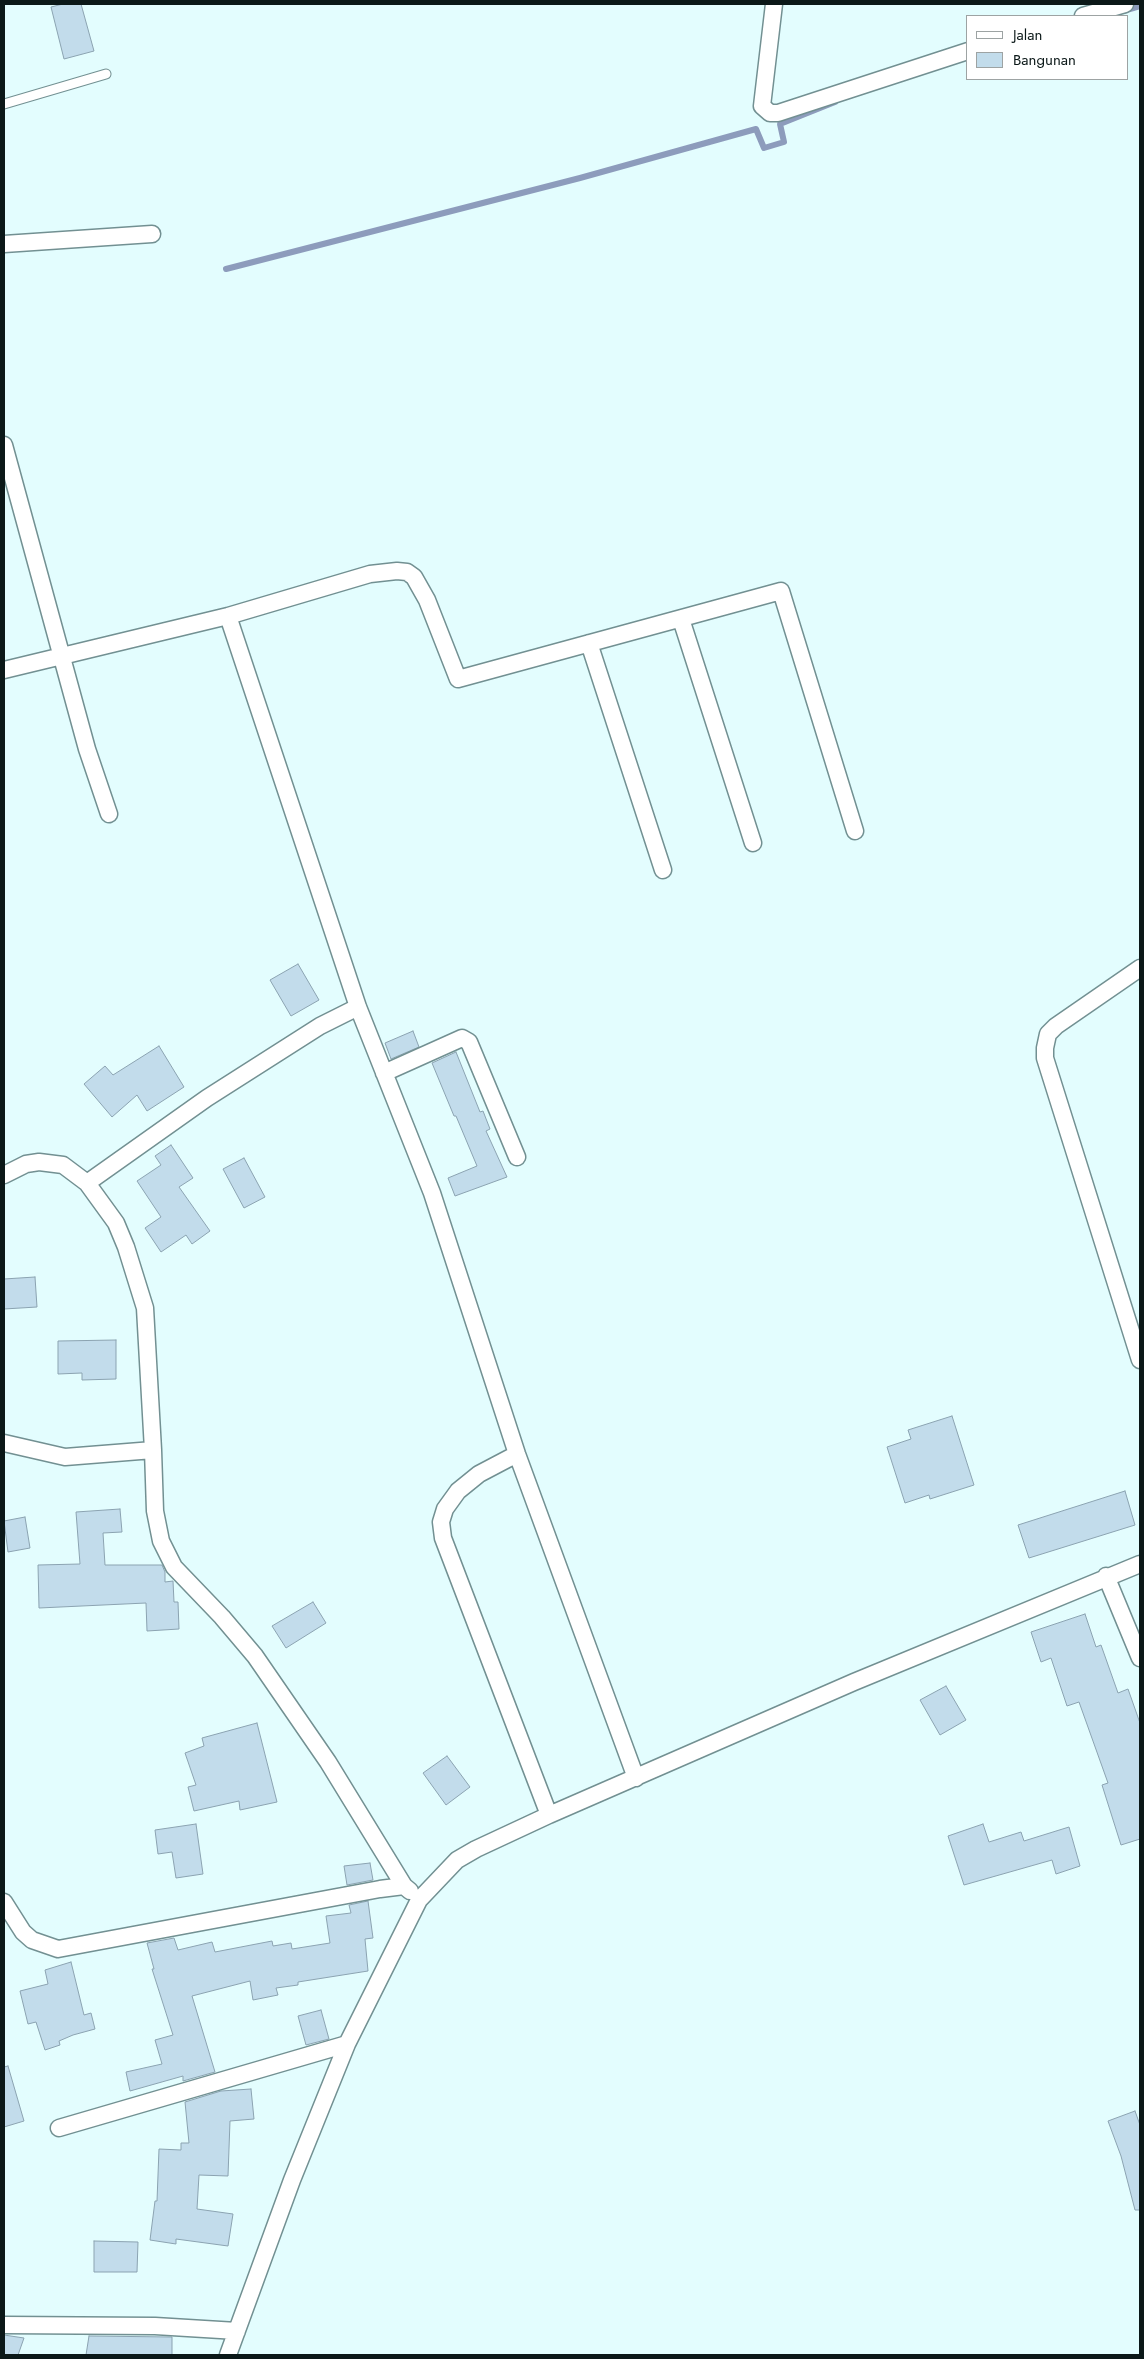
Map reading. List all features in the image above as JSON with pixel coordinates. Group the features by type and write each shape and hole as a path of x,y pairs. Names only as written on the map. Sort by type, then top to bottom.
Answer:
{"street":[{"path":"774,4 762,106 770,114 966,52"},
{"path":"1086,15 1125,4"},
{"path":"4,244 152,234"},
{"path":"4,445 86,749 108,814"},
{"path":"4,670 228,616 370,574 398,571 407,572 414,576 427,600 458,679 781,591 855,831"},
{"path":"228,616 358,1007 432,1193 517,1454 636,1778"},
{"path":"680,619 753,843"},
{"path":"589,644 663,870"},
{"path":"1140,968 1056,1026 1048,1034 1045,1048 1048,1067 1140,1360"},
{"path":"87,1183 207,1098 320,1026 358,1007"},
{"path":"384,1073 462,1038 469,1042 517,1157"},
{"path":"4,1175 26,1164 52,1162 63,1165 87,1183 116,1223 126,1247 145,1308 155,1511 161,1541 174,1567 222,1617 255,1656 328,1762 404,1886 418,1900"},
{"path":"4,1443 65,1457 153,1450"},
{"path":"517,1454 479,1474 458,1491 445,1509 441,1522 443,1538 549,1815"},
{"path":"228,2355 292,2180 347,2044 418,1900 457,1860 476,1849 549,1815 854,1682 1106,1576 1140,1564"},
{"path":"1106,1576 1140,1658"},
{"path":"4,1902 23,1932 32,1940 58,1949 404,1886"},
{"path":"59,2128 347,2044"},
{"path":"4,2325 154,2326 237,2330"}],"lane":[{"path":"4,104 106,74"}],"building":[{"path":"63,4 81,4 94,51 64,59 51,7"},
{"path":"298,964 319,1000 291,1016 270,980"},
{"path":"413,1031 419,1047 391,1059 385,1043"},
{"path":"159,1046 184,1087 147,1111 137,1095 112,1117 84,1084 105,1066 113,1075"},
{"path":"456,1052 480,1112 483,1111 490,1129 486,1131 507,1177 455,1196 448,1178 477,1166 432,1063"},
{"path":"171,1145 193,1178 179,1187 210,1231 192,1244 186,1235 161,1252 145,1228 161,1217 137,1181 161,1165 155,1156"},
{"path":"244,1158 265,1197 244,1208 223,1169"},
{"path":"35,1277 37,1307 4,1309 4,1279"},
{"path":"116,1340 116,1379 82,1380 82,1373 58,1374 58,1341"},
{"path":"952,1416 974,1485 930,1499 929,1495 905,1503 887,1447 911,1439 908,1430"},
{"path":"1125,1491 1135,1525 1029,1558 1018,1525"},
{"path":"120,1509 122,1532 103,1533 105,1565 162,1565 165,1572 165,1582 173,1581 174,1602 178,1602 179,1629 147,1631 146,1603 39,1608 38,1565 80,1564 76,1512"},
{"path":"25,1517 30,1548 8,1552 4,1521"},
{"path":"313,1602 326,1623 286,1648 272,1626"},
{"path":"1085,1614 1096,1647 1101,1645 1118,1693 1128,1689 1140,1723 1140,1839 1121,1845 1102,1785 1108,1783 1079,1702 1067,1706 1051,1658 1041,1662 1031,1632"},
{"path":"946,1686 966,1720 940,1735 920,1700"},
{"path":"257,1723 277,1802 240,1810 239,1801 194,1811 188,1787 196,1785 185,1753 204,1746 202,1738"},
{"path":"447,1756 470,1787 446,1805 423,1773"},
{"path":"196,1824 203,1874 176,1878 172,1852 158,1854 155,1830"},
{"path":"983,1824 989,1842 1021,1832 1024,1841 1069,1827 1080,1866 1056,1874 1052,1860 964,1885 948,1836"},
{"path":"370,1863 373,1880 347,1885 344,1866"},
{"path":"368,1901 373,1938 365,1939 368,1971 298,1982 298,1985 276,1988 278,1995 253,2000 250,1981 192,1996 215,2072 183,2081 183,2076 130,2091 126,2072 162,2064 155,2040 173,2035 152,1969 154,1969 147,1943 174,1938 178,1950 212,1942 215,1952 272,1941 273,1946 291,1943 292,1949 330,1943 326,1916 351,1913 349,1905"},
{"path":"71,1962 84,2015 91,2013 95,2029 73,2035 59,2041 60,2045 45,2050 36,2022 28,2024 20,1991 48,1984 45,1970"},
{"path":"321,2010 329,2039 306,2045 298,2016"},
{"path":"8,2066 24,2121 4,2127 4,2067"},
{"path":"251,2089 254,2119 230,2121 228,2176 199,2175 197,2209 233,2214 228,2246 176,2239 176,2244 150,2240 155,2201 157,2201 159,2149 181,2150 181,2143 189,2143 185,2102 221,2091"},
{"path":"1135,2111 1140,2125 1140,2210 1135,2210 1121,2156 1108,2121"},
{"path":"94,2241 138,2242 137,2272 94,2272"},
{"path":"4,2335 24,2338 18,2355 4,2355"},
{"path":"89,2336 172,2337 172,2355 86,2355"}],"waterway":[{"path":"1123,11 1140,6"},
{"path":"226,269 580,178 756,129 764,148 784,142 780,124 835,102"}]}
